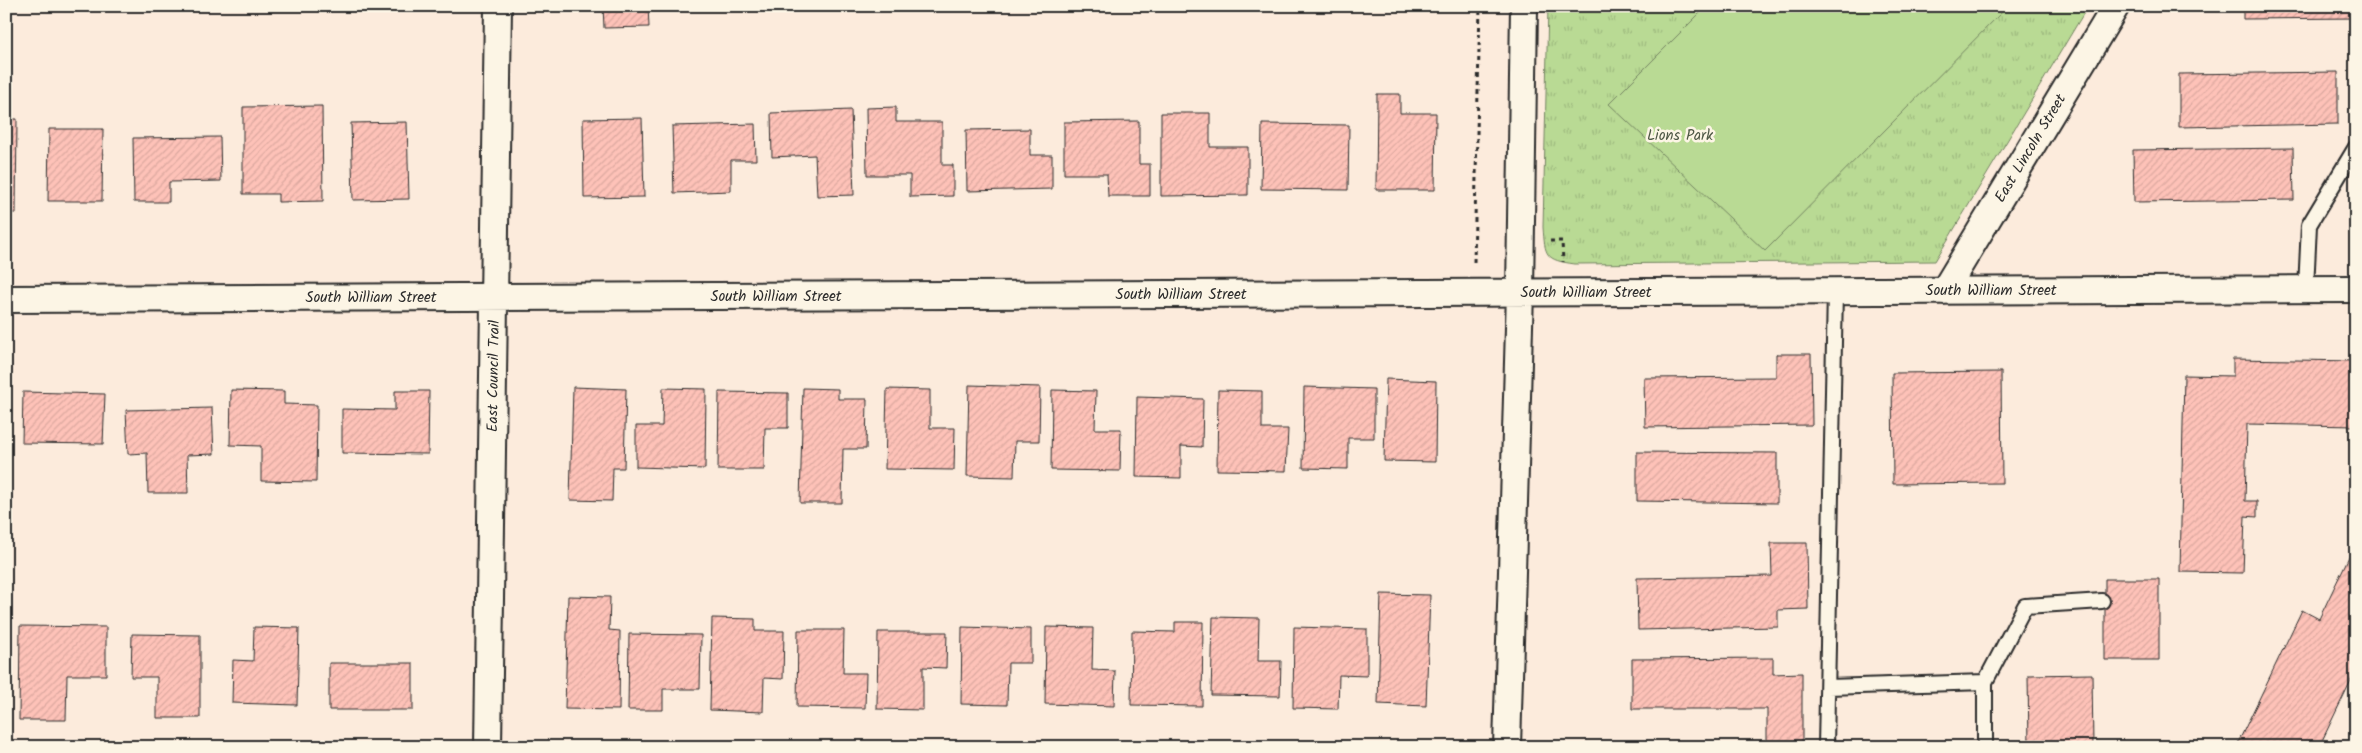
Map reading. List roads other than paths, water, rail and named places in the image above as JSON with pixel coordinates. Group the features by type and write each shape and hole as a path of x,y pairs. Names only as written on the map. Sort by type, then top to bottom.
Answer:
{"street":[{"name":"East Council Trail","path":"488,747 498,6"},
{"path":"1508,747 1520,292 1524,6"},
{"name":"East Lincoln Street","path":"1944,291 2116,6"},
{"name":"South William Street","path":"6,298 2356,289"}],"lane":[{"path":"2306,289 2309,225 2356,147"},
{"path":"1826,747 1835,291"},
{"path":"1985,747 1985,682 2025,606 2102,602"},
{"path":"1828,687 1985,682"}],"park label":[{"name":"Lions Park","path":"1680,135"}]}
